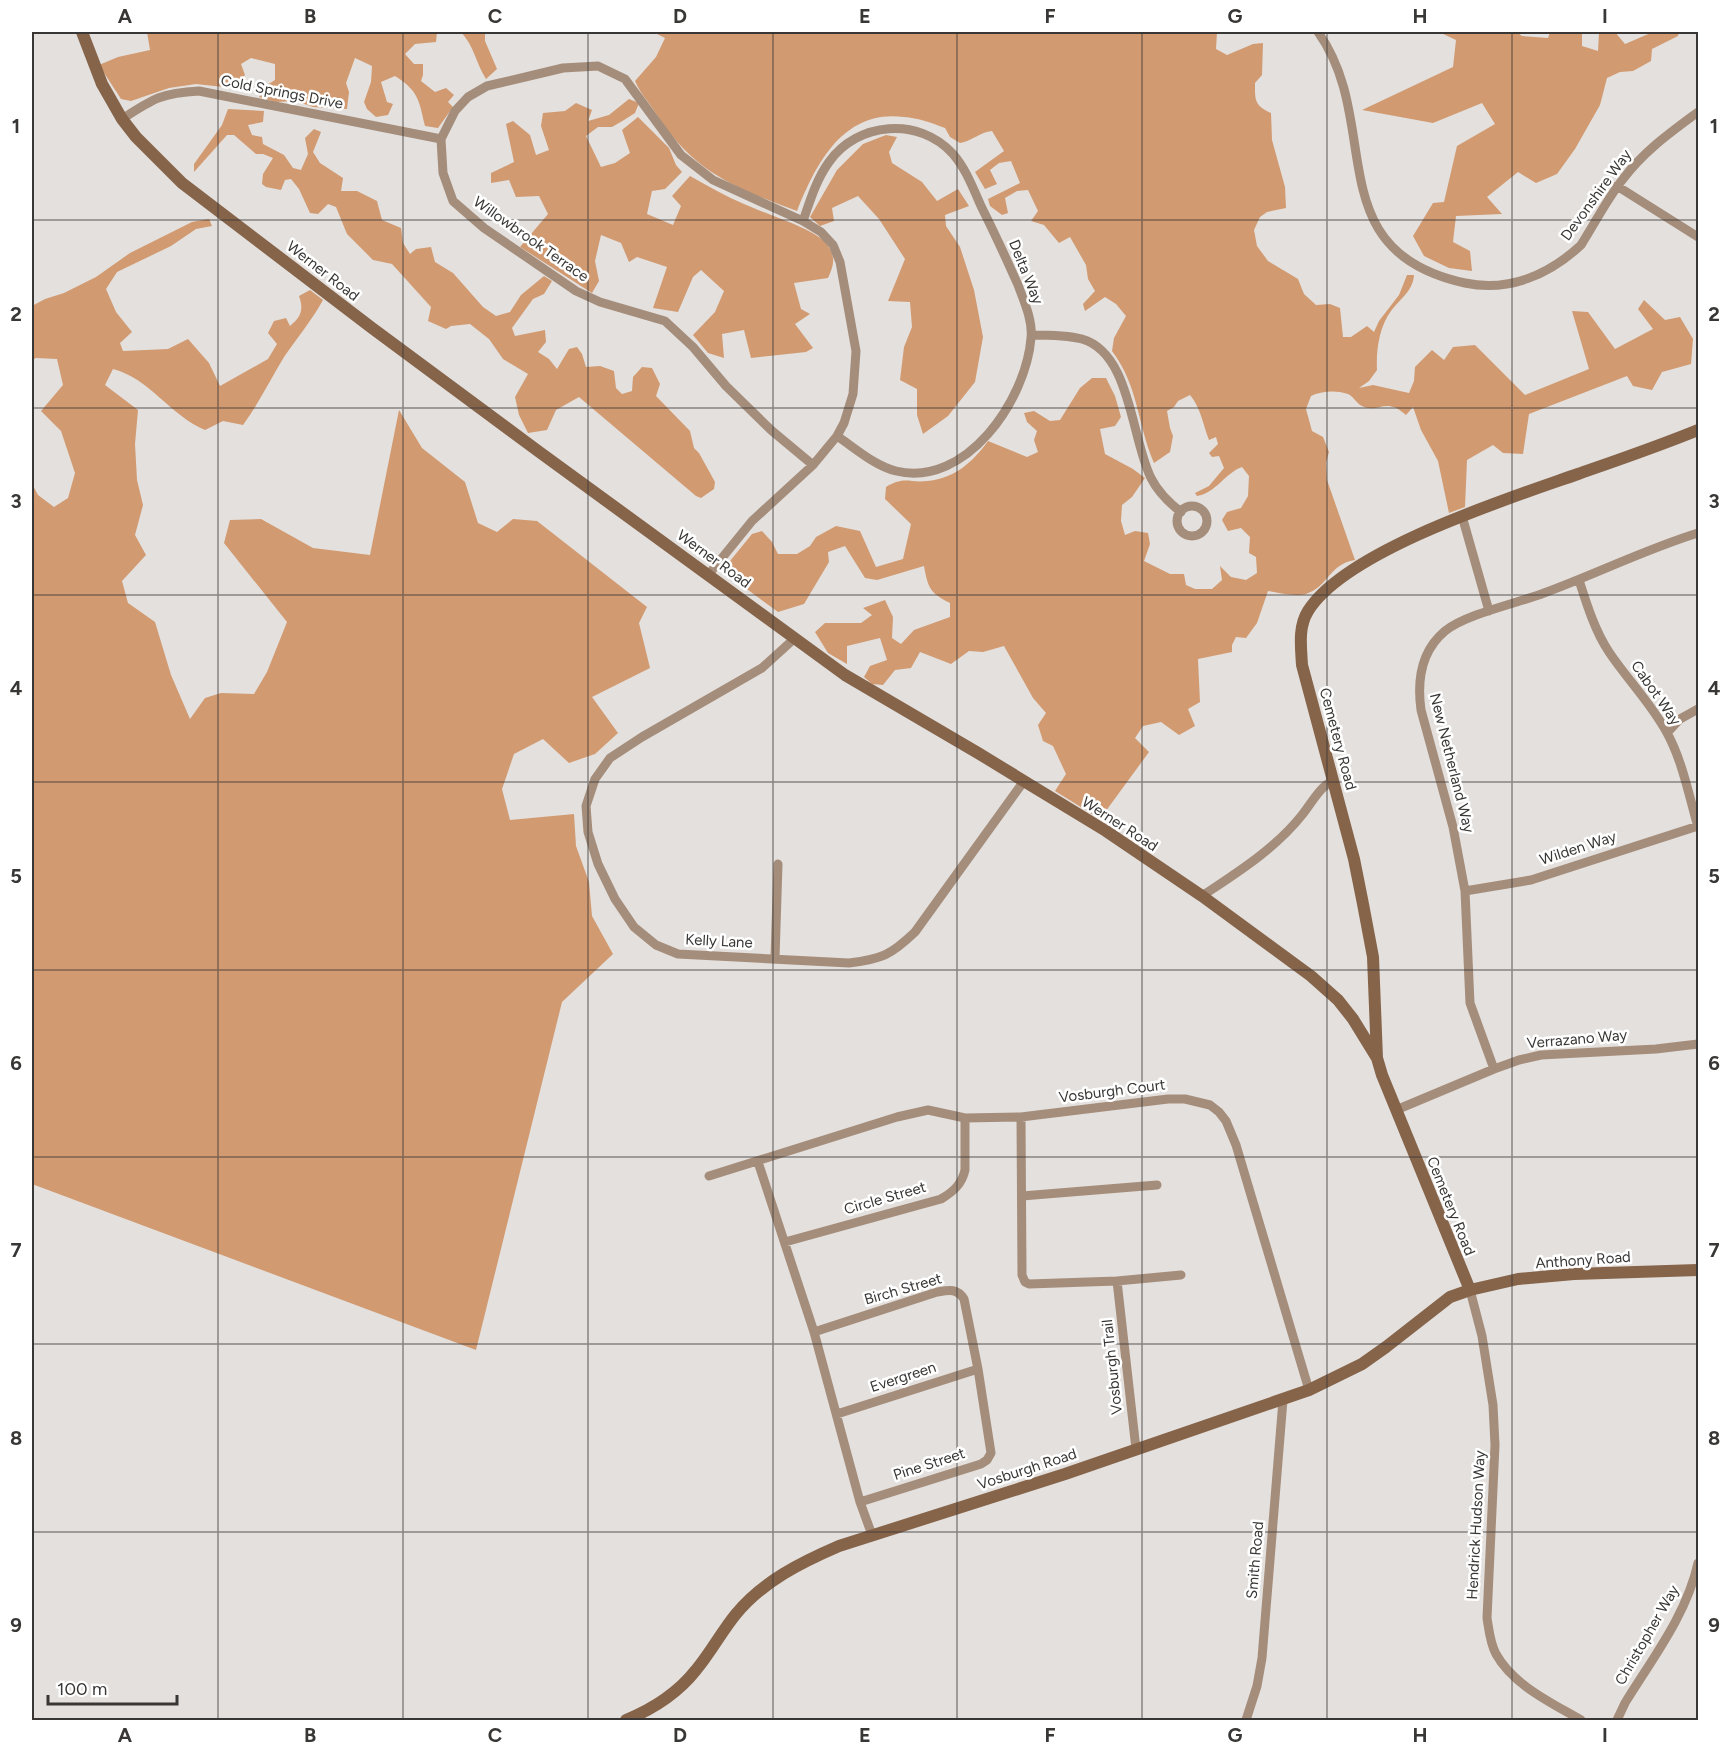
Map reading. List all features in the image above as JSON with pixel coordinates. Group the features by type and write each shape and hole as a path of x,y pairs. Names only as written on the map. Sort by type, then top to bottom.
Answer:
{"street":[{"name":"Werner Road","path":"82,32 102,84 122,119 164,167 190,189 538,451 845,675 1106,831 1311,976 1338,1000 1353,1019 1377,1058"},
{"name":"Devonshire Way","path":"1318,32 1336,62 1345,90 1358,170 1368,210 1381,234 1401,256 1420,269 1475,285 1518,283 1536,277 1556,265 1581,245 1617,186 1637,162 1653,146 1698,112"},
{"name":"Willowbrook Terrace","path":"709,574 752,521 813,465 837,436 844,423 854,394 856,351 848,298 840,262 833,245 821,232 803,221 736,191 705,173 681,155 625,79 598,66 563,68 487,86 468,97 455,111 441,139 443,173 453,201 514,249 576,291 600,302 666,321 771,430 813,465"},
{"name":"Cold Springs Drive","path":"122,119 154,99 174,92 199,91 441,139"},
{"name":"Delta Way","path":"803,221 829,161 844,146 864,134 888,128 907,129 941,142 963,167 1024,301 1032,335 1028,360 1018,386 1000,418 976,447 958,461 938,470 918,473 898,472 885,468 837,436"},
{"path":"1617,186 1698,237"},
{"path":"1032,335 1083,339 1102,349 1121,380 1149,475 1164,497 1181,512"},
{"name":"Cemetery Road","path":"1470,1290 1377,1058 1372,957 1354,859 1302,665 1300,638 1307,613 1320,596 1372,557 1462,516 1698,430"},
{"path":"1462,516 1489,611"},
{"name":"New Netherland Way","path":"1494,1069 1470,1003 1466,891 1453,826 1421,710 1420,672 1429,650 1439,637 1453,626 1698,533"},
{"name":"Cabot Way","path":"1578,580 1609,652 1647,700 1667,733 1698,826"},
{"name":"Kelly Lane","path":"795,638 762,668 610,758 594,779 586,806 588,832 598,864 615,899 634,927 656,945 678,954 849,963 876,960 898,948 915,932 1024,780"},
{"path":"1667,733 1680,719 1698,709"},
{"path":"1202,897 1260,856 1301,816 1323,788 1333,781"},
{"name":"Wilden Way","path":"1466,891 1531,880 1698,826"},
{"path":"775,958 778,864"},
{"name":"Verrazano Way","path":"1396,1110 1494,1069 1541,1055 1656,1049 1698,1044"},
{"name":"Vosburgh Court","path":"709,1176 920,1111 941,1111 964,1118 1021,1117 1168,1098 1210,1105 1226,1121 1236,1145 1309,1390"},
{"path":"1021,1117 1024,1282 1029,1284 1118,1281 1180,1275"},
{"name":"Circle Street","path":"785,1242 941,1198 950,1193 963,1178 965,1170 964,1118"},
{"path":"758,1162 814,1332 860,1502 872,1535"},
{"path":"1022,1196 1157,1185"},
{"name":"Anthony Road","path":"1470,1290 1518,1279 1574,1274 1698,1270"},
{"name":"Vosburgh Trail","path":"1118,1281 1136,1449"},
{"name":"Birch Street","path":"814,1332 929,1294 952,1290 964,1299 978,1369"},
{"name":"Vosburgh Road","path":"626,1720 650,1710 669,1697 696,1671 737,1613 757,1593 807,1560 872,1535 1065,1474 1309,1390 1362,1364 1450,1297 1470,1290"},
{"name":"Hendrick Hudson Way","path":"1470,1290 1482,1336 1493,1405 1495,1435 1487,1618 1490,1639 1497,1655 1520,1682 1534,1693 1581,1720"},
{"name":"Evergreen","path":"837,1414 978,1369"},
{"name":"Pine Street","path":"860,1502 981,1464 987,1460 991,1453 991,1443 978,1369"},
{"name":"Smith Road","path":"1246,1720 1257,1686 1262,1658 1283,1400"},
{"name":"Christopher Way","path":"1617,1720 1685,1603 1694,1582 1698,1563"}],"shaded area":[{"path":"147,32 437,32 436,42 415,44 405,54 414,64 423,64 421,81 435,92 446,88 454,95 448,102 453,107 438,128 425,126 417,97 403,81 395,76 381,82 387,102 393,104 388,115 376,117 367,109 364,102 371,82 372,66 355,58 346,83 349,92 347,109 313,107 296,101 275,102 259,97 264,87 275,80 275,64 251,58 241,64 245,75 233,88 196,84 169,88 131,101 121,99 99,65 118,57 150,50"},
{"path":"461,32 485,32 485,41 497,69 486,79 469,43"},
{"path":"653,32 1217,32 1216,49 1227,55 1253,44 1263,43 1262,75 1255,83 1256,98 1261,107 1271,113 1272,140 1285,187 1286,208 1267,212 1260,217 1254,230 1257,246 1268,261 1298,279 1304,294 1316,305 1330,304 1340,308 1343,337 1351,337 1367,326 1374,332 1379,321 1399,295 1407,275 1414,275 1409,290 1391,311 1384,324 1378,347 1377,370 1369,381 1359,388 1373,385 1409,393 1414,381 1415,367 1432,350 1444,360 1453,347 1475,345 1525,395 1589,369 1572,311 1588,312 1615,349 1653,329 1638,309 1644,300 1665,320 1680,317 1693,339 1691,364 1662,372 1652,390 1633,386 1627,376 1529,414 1523,454 1503,453 1493,445 1467,460 1465,507 1449,513 1438,461 1421,430 1413,407 1406,415 1393,407 1368,408 1362,406 1350,395 1343,393 1329,392 1311,396 1306,409 1312,431 1323,437 1329,452 1326,463 1327,480 1355,560 1346,562 1334,570 1320,586 1306,594 1292,595 1268,591 1257,623 1246,638 1236,637 1232,645 1232,652 1198,659 1200,702 1188,709 1195,726 1179,735 1161,722 1143,726 1135,738 1149,752 1100,819 1055,791 1066,774 1053,746 1043,741 1038,725 1046,713 1033,698 1004,646 983,652 969,651 951,664 920,652 911,668 895,670 883,685 872,684 864,677 870,666 887,660 880,638 847,646 847,664 828,653 815,632 825,623 861,623 872,615 863,608 885,600 893,617 892,638 901,644 914,630 950,617 950,603 931,589 924,566 877,580 865,578 845,546 828,552 829,562 804,604 778,612 728,575 730,561 752,534 762,531 772,542 778,554 797,554 810,546 816,537 836,526 860,531 876,567 903,559 911,524 885,499 886,487 902,481 927,481 946,477 962,468 976,456 988,441 1027,457 1038,452 1034,440 1037,431 1027,422 1024,413 1034,411 1050,421 1060,420 1080,388 1092,378 1106,378 1115,396 1121,417 1115,426 1100,429 1105,454 1145,478 1132,497 1122,505 1121,521 1125,535 1135,531 1148,533 1150,544 1144,561 1170,574 1184,574 1186,585 1195,589 1212,589 1222,580 1220,566 1231,577 1246,580 1257,573 1256,557 1249,553 1250,537 1241,528 1228,531 1222,520 1227,512 1241,508 1248,496 1249,476 1242,467 1210,491 1197,496 1195,493 1209,486 1224,468 1219,456 1212,457 1209,453 1218,444 1216,437 1209,440 1199,411 1190,395 1178,401 1167,411 1173,436 1170,452 1154,463 1128,378 1112,351 1114,338 1126,316 1116,304 1105,297 1085,311 1083,304 1095,291 1088,279 1086,265 1070,237 1059,243 1044,225 1031,221 1038,211 1028,190 1017,191 1005,198 1008,213 1002,215 990,206 988,199 1020,183 1011,161 999,163 990,170 997,184 985,189 975,172 1004,151 992,131 960,143 950,137 945,128 914,118 883,117 864,122 848,131 823,158 797,211 753,194 716,175 684,149 669,132 635,81 656,57 665,38"},
{"path":"1439,32 1517,32 1522,36 1548,38 1550,32 1582,32 1582,46 1598,51 1599,32 1615,32 1625,44 1653,32 1679,32 1678,36 1652,49 1651,61 1633,71 1620,72 1607,78 1600,105 1575,149 1557,174 1536,183 1518,172 1487,197 1502,214 1456,216 1453,242 1470,251 1472,271 1449,268 1424,256 1413,236 1433,203 1444,202 1457,146 1495,124 1482,103 1433,123 1362,110 1453,67 1456,40"},
{"path":"629,99 639,103 635,113 612,127 598,127 586,136 601,167 615,163 630,153 622,130 638,117 669,148 676,165 682,172 665,189 652,191 647,214 673,225 681,206 672,196 690,176 752,208 808,231 828,246 833,259 828,278 794,283 801,309 810,314 795,324 813,348 806,352 751,358 744,330 722,334 724,358 708,353 693,335 715,312 724,291 701,270 693,277 678,312 653,308 667,267 637,257 629,262 621,243 601,235 595,261 599,281 592,293 520,247 548,214 539,196 516,197 509,180 491,183 491,173 514,162 506,124 513,121 530,135 536,155 549,150 541,126 543,113 565,111 576,103 592,110 588,121 609,115"},
{"path":"228,109 264,111 263,122 248,125 252,135 262,137 263,144 284,155 293,168 301,170 308,154 305,138 314,129 321,132 313,152 320,163 343,178 341,191 357,191 377,201 382,220 401,228 403,243 410,254 416,249 431,247 435,262 453,273 483,307 496,316 510,312 521,295 544,276 552,281 544,294 533,299 512,328 515,336 545,330 546,342 538,352 549,359 557,369 569,349 577,347 586,367 600,366 614,371 616,388 622,394 632,391 633,377 642,367 652,368 660,384 656,396 690,431 694,448 715,482 714,489 701,498 696,496 579,397 556,410 547,430 528,433 519,415 515,397 528,374 503,359 489,339 470,324 451,326 446,329 428,321 431,307 392,264 373,260 347,234 336,207 328,204 318,214 310,213 299,189 291,179 285,180 281,190 262,184 263,174 273,158 256,154 234,135 227,135 194,172 194,164 222,125"},
{"path":"886,135 897,137 889,152 892,163 922,182 937,201 958,189 969,206 945,215 946,226 960,247 974,290 983,337 975,382 948,416 923,434 917,415 917,389 900,380 904,347 912,327 910,302 888,301 905,259 879,219 858,196 832,208 834,221 820,226 810,217 837,170 863,144"},
{"path":"209,219 212,226 196,229 171,246 117,272 106,289 116,312 132,332 120,343 123,351 168,349 188,339 209,363 220,386 268,359 277,344 268,333 274,321 286,318 290,326 297,319 301,309 299,296 310,290 323,300 284,357 243,425 223,421 205,430 181,416 138,380 113,369 105,385 138,410 135,444 137,480 143,505 135,535 146,555 122,581 128,603 155,622 171,675 190,719 205,698 221,693 254,694 267,672 287,622 224,543 230,520 261,519 313,548 370,555 399,410 422,448 465,482 478,523 497,532 513,519 537,521 647,607 639,623 650,668 592,697 618,733 595,754 569,763 543,739 514,754 502,789 510,820 574,814 576,846 589,882 592,916 613,954 562,1002 476,1350 32,1184 32,484 38,495 54,507 68,498 75,473 61,431 41,411 63,385 57,359 36,358 32,360 32,306 96,277 130,253 192,222"}]}
